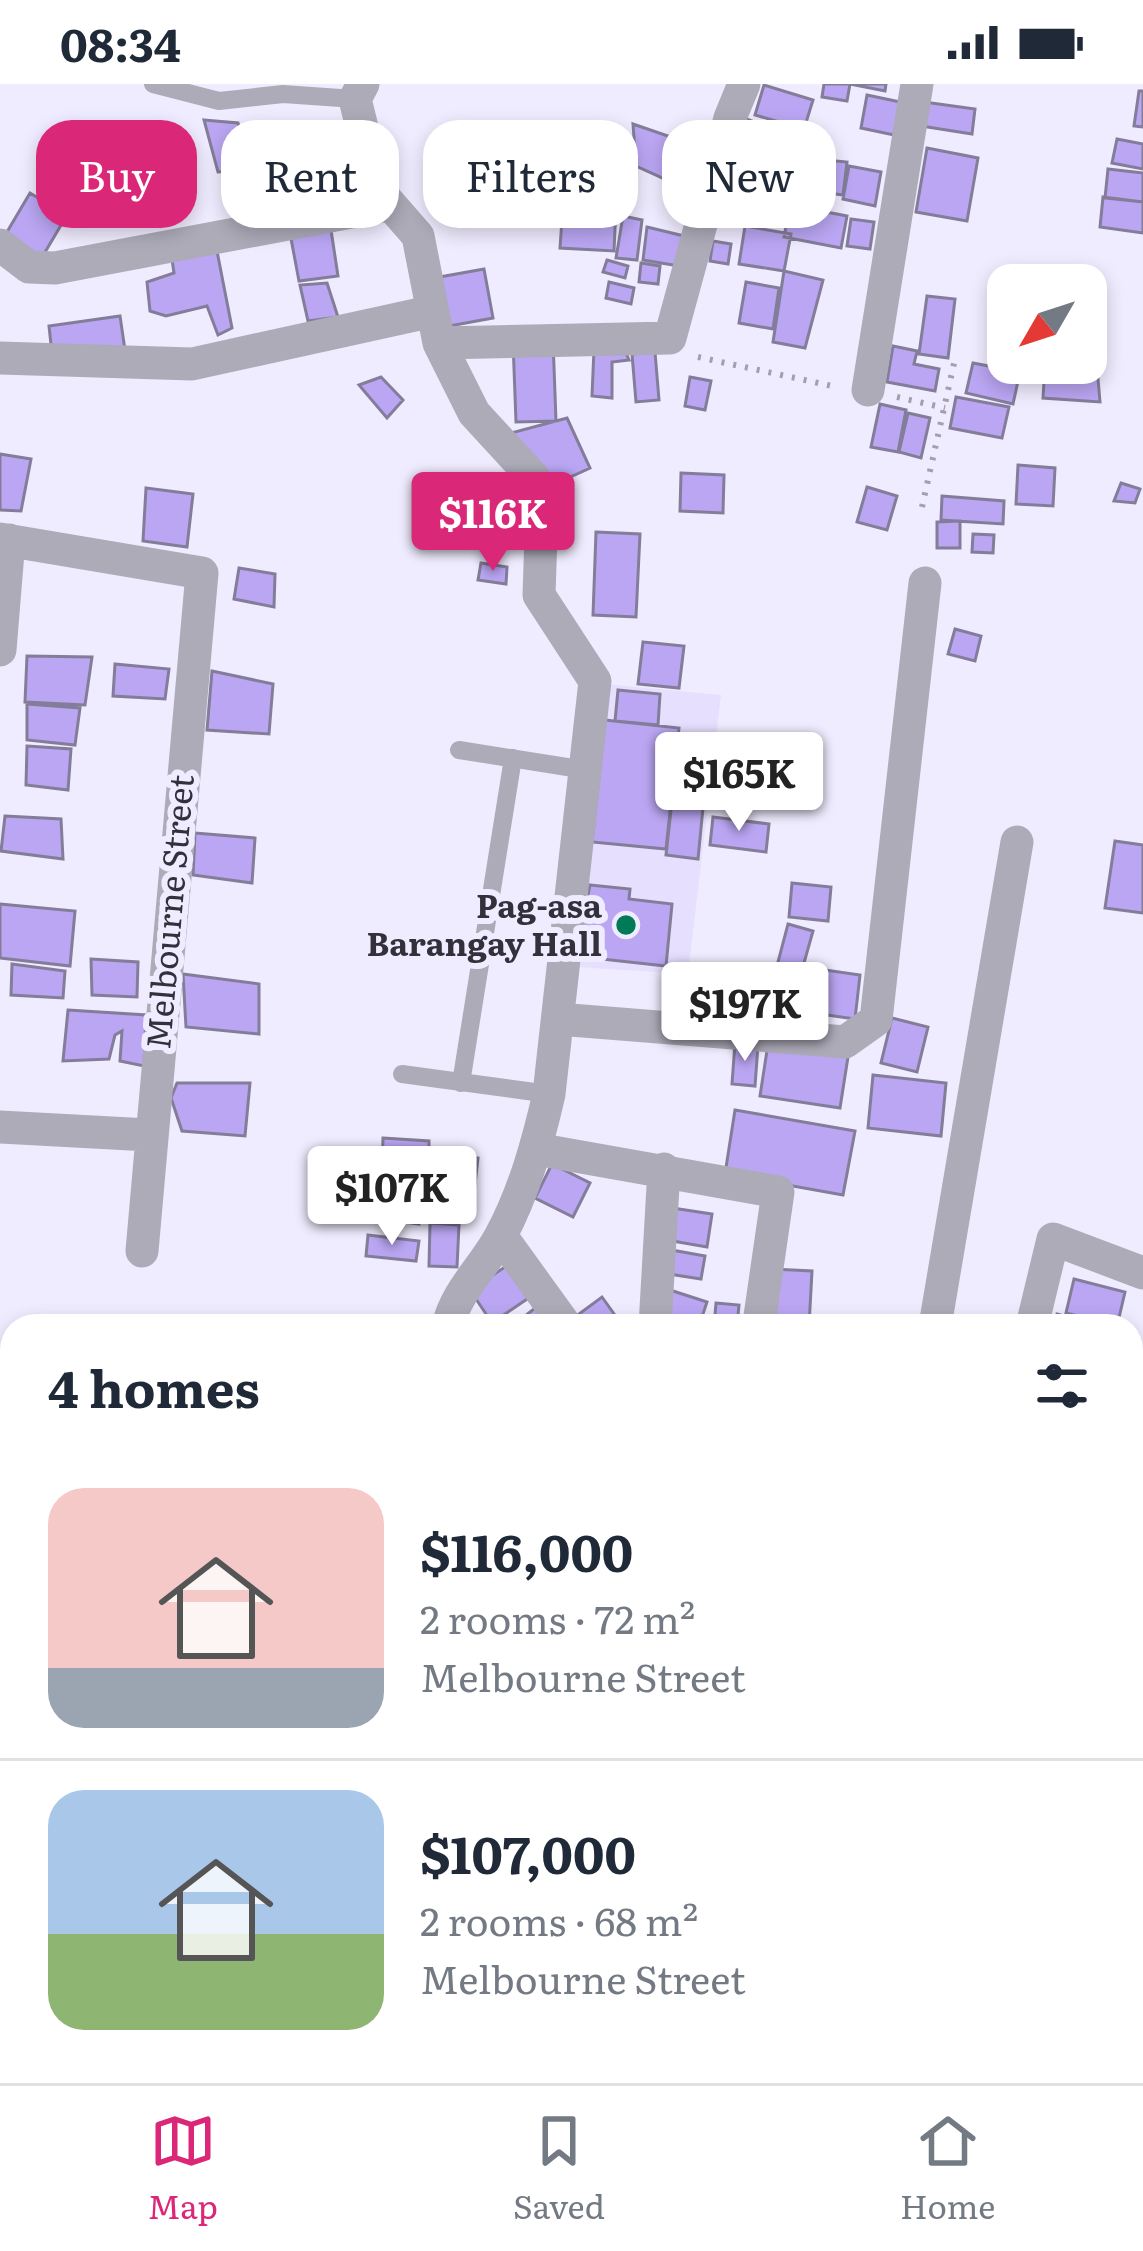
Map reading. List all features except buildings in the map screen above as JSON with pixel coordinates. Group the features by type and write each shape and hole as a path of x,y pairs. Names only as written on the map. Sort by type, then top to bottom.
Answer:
{"street":[{"path":"0,358 192,364 434,327 670,338 730,118 744,84"},
{"path":"868,390 917,84"},
{"path":"399,216 418,236 434,327 474,413 532,477 542,506 539,596 596,681 549,1094 536,1149 501,1236 458,1298 452,1314"},
{"path":"0,245 29,267 55,268 266,228"},
{"path":"0,650 5,540"},
{"name":"Melbourne Street","path":"5,540 202,574 142,1251"},
{"path":"558,1019 845,1042 876,1020 925,583"},
{"path":"937,1314 1017,842"},
{"path":"0,1126 149,1135"},
{"path":"536,1149 778,1192 760,1314"},
{"path":"656,1314 664,1169"},
{"path":"501,1236 557,1314"},
{"path":"1035,1314 1053,1239 1143,1273"}],"lane":[{"path":"153,84 219,100 359,92"},
{"path":"459,750 586,770"},
{"path":"461,1083 513,758"},
{"path":"402,1074 549,1094"}],"path":[{"path":"670,338 694,356 944,408"},
{"path":"922,507 955,358"}],"shaded area":[{"path":"604,684 721,695 688,974 576,967"}],"place":[{"name":"Pag-asa Barangay Hall","path":"626,925"}]}
